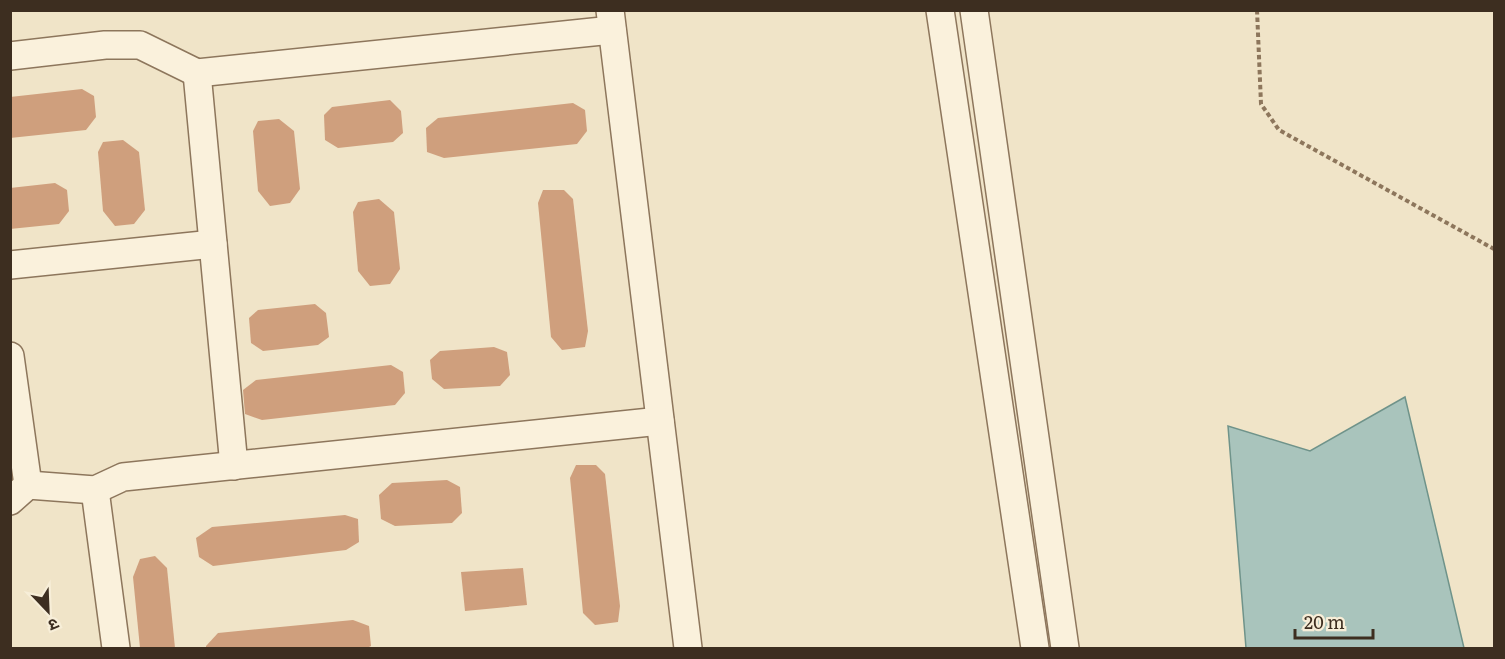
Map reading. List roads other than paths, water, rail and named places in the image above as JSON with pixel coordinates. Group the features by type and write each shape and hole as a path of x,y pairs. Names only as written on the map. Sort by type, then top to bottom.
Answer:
{"street":[{"path":"940,10 1035,648"},
{"path":"974,10 1065,648"},
{"path":"10,56 105,45 140,45 197,73 611,20 688,648"},
{"path":"197,73 234,466"},
{"path":"10,265 213,243"},
{"path":"10,356 19,493 95,490 123,477 660,421"},
{"path":"95,490 116,648"}],"water":[{"path":"1405,397 1464,648 1246,648 1228,426 1310,451"}]}
